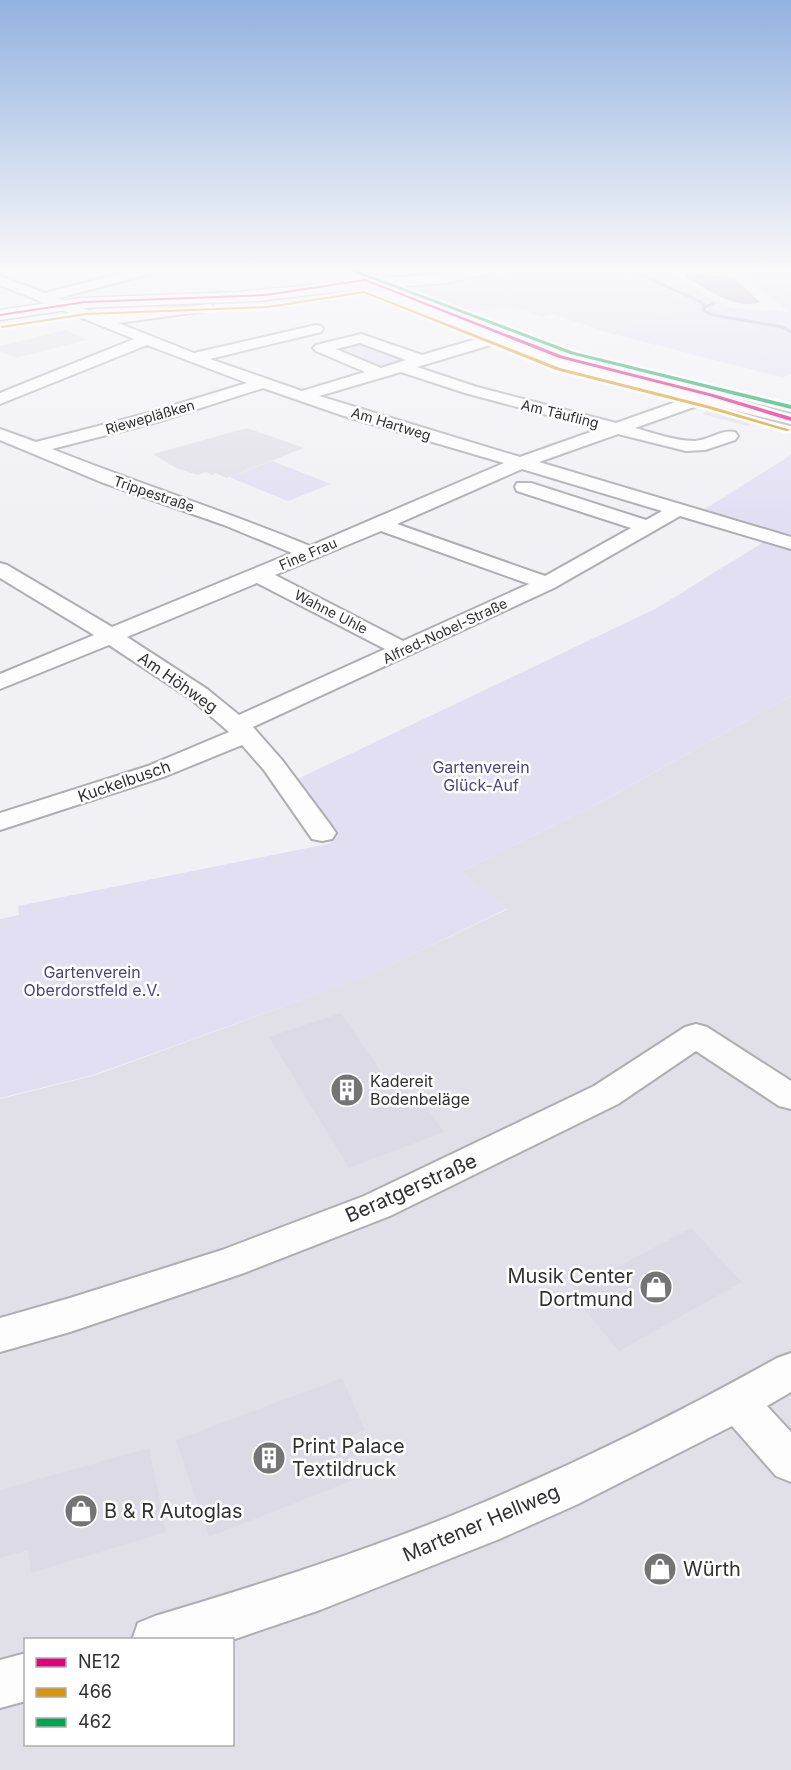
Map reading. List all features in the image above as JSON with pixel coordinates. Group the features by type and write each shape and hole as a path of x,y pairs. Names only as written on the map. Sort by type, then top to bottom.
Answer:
{"street":[{"path":"0,399 116,352"},
{"name":"Am Hartweg","path":"178,352 302,396 791,543"},
{"path":"193,358 220,352"},
{"path":"330,352 378,372"},
{"path":"397,352 420,360"},
{"path":"302,396 449,352"},
{"path":"535,352 576,366 755,407 791,419"},
{"path":"550,352 707,397"},
{"name":"Am Täufling","path":"400,366 471,390 618,429"},
{"name":"Riewepläßken","path":"35,448 151,418 263,383"},
{"name":"Fine Frau","path":"0,682 380,524 520,463 707,397"},
{"path":"618,429 686,446 718,442 729,436"},
{"name":"Trippestraße","path":"0,434 108,478 231,521 309,553"},
{"path":"524,487 649,527"},
{"name":"Alfred-Nobel-Straße","path":"241,730 403,650 547,584 677,510"},
{"path":"380,524 547,584"},
{"name":"Am Höhweg","path":"0,569 111,636 199,694 241,730 273,765 322,833"},
{"name":"Wahne Uhle","path":"258,575 403,650"},
{"name":"Kuckelbusch","path":"0,822 156,771 241,730"},
{"name":"Beratgerstraße","path":"0,1335 70,1315 231,1262 377,1206 606,1095 696,1035 791,1097"},
{"name":"Martener Hellweg","path":"162,1638 210,1624 357,1573 459,1534 629,1458 791,1371"},
{"path":"737,1402 791,1462"},
{"path":"0,1684 24,1678"}],"shaded area":[{"path":"1,352 41,352 16,358"},
{"path":"712,408 757,420 747,426 702,414"},
{"path":"247,428 304,448 226,478 216,473 212,475 206,472 198,475 176,468 153,454"},
{"path":"791,696 791,1770 0,1770 0,1099 96,1075 372,974 508,909 460,872 596,805"}],"green space":[{"path":"332,352 394,352 411,358 375,369"},
{"path":"682,352 791,352 791,374 782,377"},
{"path":"791,455 791,696 592,807 460,872 508,908 371,975 93,1075 0,1098 0,919 19,915 18,906 332,843 324,837 287,784 657,608 770,538 697,514"},
{"path":"272,461 331,484 288,501 229,477"}],"building":[{"name":"Kadereit Bodenbeläge","path":"341,1013 394,1091 404,1088 419,1109 426,1107 444,1132 349,1168 269,1037"},
{"name":"Musik Center Dortmund","path":"691,1228 742,1282 619,1351 570,1292"},
{"name":"Print Palace Textildruck","path":"342,1378 365,1430 346,1437 363,1476 209,1537 176,1440"},
{"name":"B & R Autoglas","path":"149,1448 166,1532 31,1573 28,1550 0,1558 0,1490"}],"transit line":[{"name":"466","path":"514,352 558,369 788,430"},
{"name":"NE12","path":"547,352 711,395 791,419"},
{"name":"462","path":"568,352 791,407"}],"place":[{"name":"Kadereit Bodenbeläge","path":"347,1090"},
{"name":"Musik Center Dortmund","path":"656,1287"},
{"name":"Print Palace Textildruck","path":"269,1458"},
{"name":"B & R Autoglas","path":"81,1511"},
{"name":"Würth","path":"660,1569"}],"park label":[{"name":"Gartenverein Glück-Auf","path":"481,776"},
{"name":"Gartenverein Oberdorstfeld e.V.","path":"92,981"}]}
